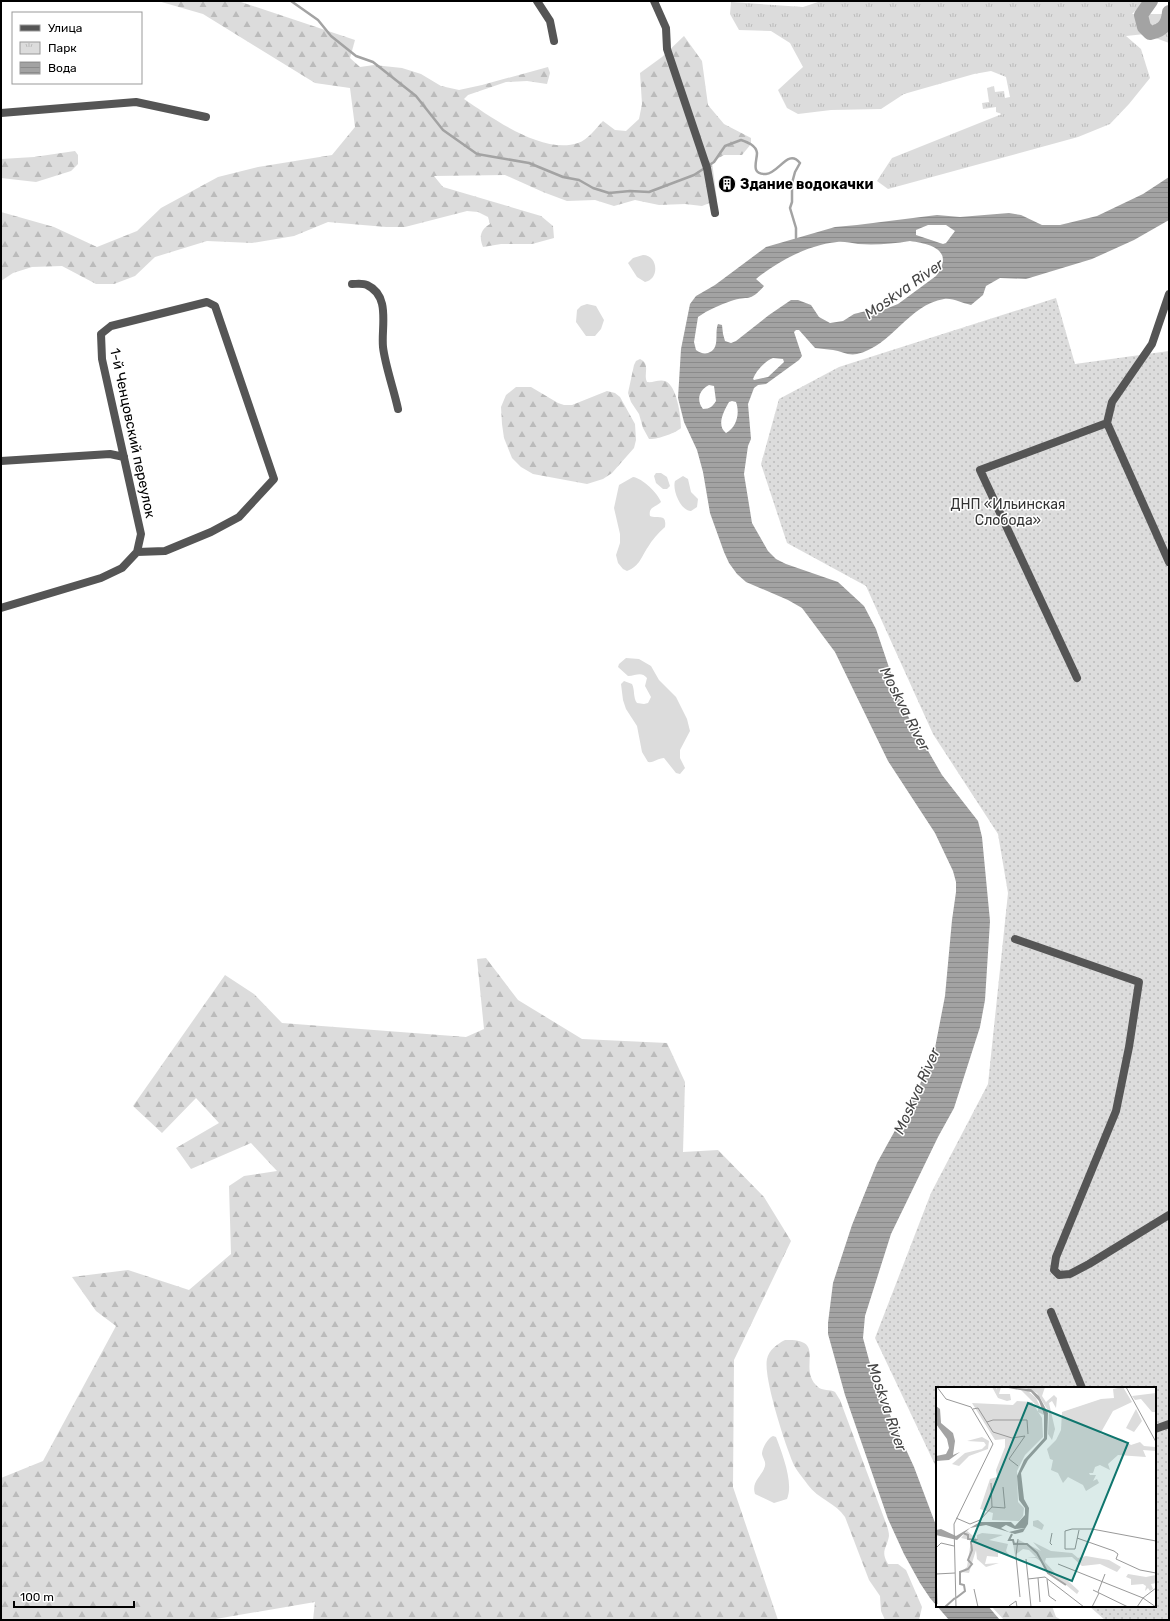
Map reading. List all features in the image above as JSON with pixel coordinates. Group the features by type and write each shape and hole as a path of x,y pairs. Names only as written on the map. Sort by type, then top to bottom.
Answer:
{"street":[{"path":"537,1 550,21 554,41"},
{"path":"654,1 666,28 667,49 707,168 715,213"},
{"path":"1,113 136,102 206,117"},
{"path":"352,284 366,285 374,290 381,300 384,318 383,347 398,409"},
{"path":"1169,294 1152,344 1112,402 1107,423 1169,562"},
{"name":"1-й Ченцовский переулок","path":"207,302 215,306 274,479 239,517 211,532 164,551 136,552 141,534 124,457 102,359 101,334 111,326 207,302"},
{"path":"1077,678 980,470 1107,423"},
{"path":"1,461 110,454 124,457"},
{"path":"1,608 101,578 122,568 136,552"},
{"path":"1015,939 1139,982 1129,1047 1116,1111 1056,1257 1054,1270 1059,1275 1070,1274 1089,1264 1169,1214"},
{"path":"1050,1312 1082,1387"},
{"path":"1156,1429 1169,1424"}],"green space":[{"path":"158,1 238,1 355,40 350,58 360,67 374,65 402,68 421,74 441,86 459,90 548,67 550,73 547,84 527,81 506,82 468,95 464,99 518,133 549,144 564,145 582,141 588,137 603,121 615,130 626,131 639,119 642,104 640,73 662,57 684,36 702,61 708,105 724,124 751,138 751,144 742,155 724,155 712,162 717,200 702,206 685,204 659,205 635,200 614,206 595,200 567,201 505,175 434,176 443,187 541,216 553,226 554,238 532,244 501,244 483,247 481,234 482,231 490,224 488,217 478,212 467,211 405,227 386,227 328,222 294,236 252,243 207,241 155,257 135,276 114,284 96,284 62,266 32,267 13,273 1,281 1,212 54,227 97,247 137,231 161,208 218,177 258,167 332,155 355,127 350,88 315,83 203,14"},
{"path":"821,1 1145,1 1132,14 1169,14 1169,43 1145,34 1126,36 1141,49 1150,78 1129,104 1110,124 1078,137 888,189 877,181 892,158 1002,114 996,112 996,107 983,109 982,103 989,102 987,88 994,86 995,92 1004,91 1005,98 1010,97 1006,77 991,71 974,74 904,94 881,109 831,110 798,114 787,108 778,90 803,67 790,43 771,31 739,30 730,14 731,2 803,7"},
{"path":"75,151 78,155 78,164 71,171 36,182 1,178 1,159 34,157"},
{"path":"643,255 652,259 655,267 653,277 645,282 637,277 628,263 633,258"},
{"name":"ДНП «Ильинская Слобода»","path":"1056,298 1075,364 1169,351 1169,1620 1105,1620 1090,1607 1156,1607 1156,1387 936,1387 936,1467 875,1338 931,1193 988,1084 1008,893 998,834 933,734 866,586 787,543 761,464 779,399 839,367"},
{"path":"587,304 596,306 604,320 601,329 595,336 586,336 576,322 577,310 581,306"},
{"path":"640,359 646,366 647,382 665,381 673,388 678,402 681,428 671,434 649,439 643,428 639,414 631,402 628,393 634,365 636,361"},
{"path":"516,387 531,387 564,405 572,405 607,391 615,393 620,397 635,424 636,440 634,448 612,473 603,479 587,484 533,474 521,467 512,458 504,438 501,407 506,395"},
{"path":"656,473 661,473 667,477 670,486 667,489 663,489 656,483 654,476"},
{"path":"683,476 688,479 691,492 698,499 697,507 691,511 684,508 676,494 674,485 675,481"},
{"path":"633,477 645,483 659,498 661,502 651,509 650,516 663,518 665,520 665,527 651,542 638,564 627,571 618,563 616,555 620,543 620,534 614,508 619,485"},
{"path":"626,658 639,659 651,666 659,680 676,697 687,719 690,731 680,750 680,758 685,768 680,774 676,773 664,758 648,762 642,752 637,726 626,709 621,684 624,681 632,684 637,703 648,703 651,697 645,686 647,678 645,676 640,674 628,676 618,667 619,664"},
{"path":"486,958 518,1000 582,1039 667,1043 685,1082 683,1152 718,1150 764,1197 791,1241 734,1360 733,1487 778,1620 313,1620 315,1602 210,1620 1,1620 1,1478 43,1461 116,1326 96,1311 72,1277 128,1270 189,1290 231,1254 229,1186 244,1176 277,1171 251,1143 191,1169 176,1148 219,1123 196,1098 162,1133 133,1106 225,975 254,994 282,1023 466,1037 484,1029 477,959"},
{"path":"785,1340 798,1341 806,1344 809,1349 810,1372 812,1380 818,1387 835,1392 840,1400 888,1528 889,1536 884,1556 888,1564 898,1564 906,1570 922,1607 919,1620 885,1620 881,1611 880,1596 869,1580 845,1517 837,1508 812,1490 793,1463 771,1395 767,1368 767,1359 771,1350"},
{"path":"773,1436 776,1437 784,1459 789,1485 787,1499 774,1503 755,1494 754,1490 754,1486 765,1466 765,1461 762,1454 763,1449 767,1441"},
{"path":"992,1607 1052,1607 1056,1617 1062,1620 1004,1620"}],"water":[{"name":"Moskva River","path":"1169,177 1169,220 1134,240 1092,259 1026,279 1000,278 986,286 983,295 971,305 948,299 931,303 920,309 880,343 869,350 857,354 815,348 799,330 796,330 794,332 802,356 799,360 766,384 758,385 754,388 748,404 751,439 748,446 744,474 752,523 768,551 776,559 786,564 838,582 864,606 876,629 898,694 909,718 942,775 978,821 982,837 990,921 985,1000 980,1027 954,1108 938,1137 891,1234 865,1316 863,1338 875,1382 914,1467 936,1525 936,1605 920,1583 904,1554 888,1519 845,1395 828,1334 828,1323 833,1283 852,1225 877,1163 918,1089 935,1048 945,996 956,882 953,871 935,833 888,761 835,652 802,608 788,600 746,582 737,574 729,563 710,513 703,472 697,450 684,422 678,398 681,349 690,304 696,296 715,285 766,247 835,227 937,215 960,217 1009,213 1021,215 1042,225 1060,225 1097,216 1143,194","holes":["928,225 946,225 955,231 946,243 943,244 916,235 916,230","910,241 926,244 938,250 942,254 943,260 936,276 898,304 878,312 866,311 854,314 843,321 830,323 819,317 811,305 798,300 791,300 736,341 731,343 725,341 722,325 718,324 716,344 712,351 702,353 696,350 694,342 698,317 722,304 737,299 752,297 764,286 756,279 784,260 804,250 837,242 858,244 891,244","773,358 783,359 784,362 768,377 754,380 754,376 764,364","709,385 714,386 716,401 711,407 703,409 699,399 701,392","729,402 736,402 738,411 737,419 733,427 726,433 723,430 721,422"]},
{"path":"938,1607 989,1607 1000,1620 949,1620"}],"waterway":[{"path":"291,1 318,20 331,36 356,56 373,62 416,96 443,130 477,154 529,163 563,177 579,180 593,188 609,193 630,191 649,192 694,175 714,162 725,146 741,140 751,144 755,148 757,153 756,170 761,174 771,173 783,162 791,158 796,159 800,163 795,172 792,183 792,202 790,208 796,228 796,238"},
{"path":"1151,1 1141,15 1144,27 1150,33 1158,31 1164,26 1169,12"}],"place":[{"name":"Здание водокачки","path":"727,184"}]}
